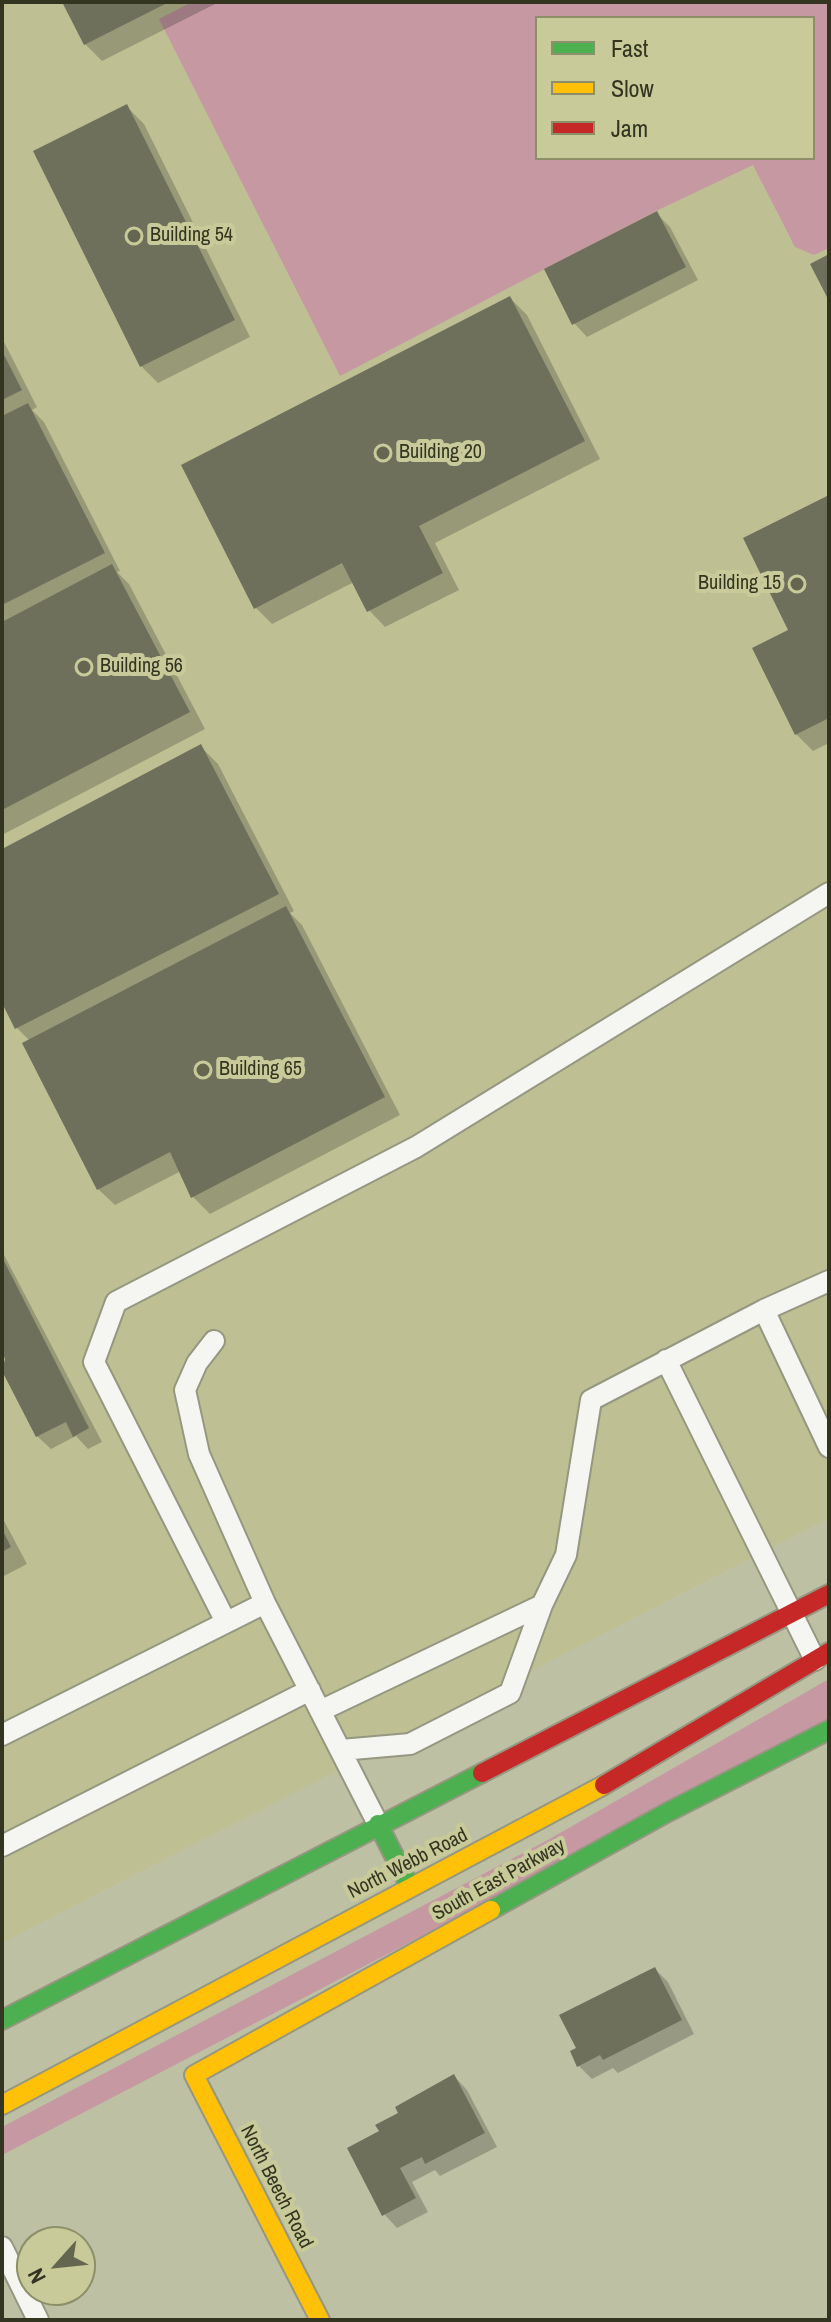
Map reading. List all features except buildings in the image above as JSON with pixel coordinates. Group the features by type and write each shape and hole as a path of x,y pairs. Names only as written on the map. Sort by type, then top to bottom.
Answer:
{"main road":[{"path":"2,2020 829,1594"},
{"name":"North Webb Road","path":"2,2105 410,1887 563,1809 822,1656"},
{"name":"South East Parkway","path":"194,2075 668,1812 829,1730"},
{"path":"378,1824 410,1887"},
{"name":"North Beech Road","path":"194,2075 320,2320"}],"lane":[{"path":"226,1622 94,1362 116,1302 416,1147 829,893"},
{"path":"341,1750 410,1744 510,1693 542,1605 566,1555 591,1400 764,1310 829,1281"},
{"path":"764,1310 829,1447"},
{"path":"214,1341 197,1363 185,1390 203,1464 265,1603 378,1824"},
{"path":"666,1360 793,1613 822,1656"},
{"path":"2,1735 265,1603"},
{"path":"320,1711 542,1605"},
{"path":"2,1846 310,1690"},
{"path":"2,2247 38,2320"}],"shaded area":[{"path":"2,2 829,2 829,1518 2,1943"},
{"path":"192,2 829,2 829,248 814,255 795,247 753,165 656,211 340,376 159,19"},
{"path":"829,1679 829,1724 2,2155 2,2127 546,1841"}],"traffic: fast":[{"path":"491,1910 668,1812 829,1730"},
{"path":"2,2020 482,1773"},
{"path":"378,1824 410,1887"}],"traffic: slow":[{"path":"2,2105 604,1785"},
{"path":"320,2320 194,2075 491,1910"}],"traffic: jam":[{"path":"482,1773 829,1594"},
{"path":"604,1785 829,1652"}],"place":[{"name":"Building 54","path":"134,236"},
{"name":"Building 20","path":"383,453"},
{"name":"Building 15","path":"797,584"},
{"name":"Building 56","path":"84,667"},
{"name":"Building 65","path":"203,1070"}]}
